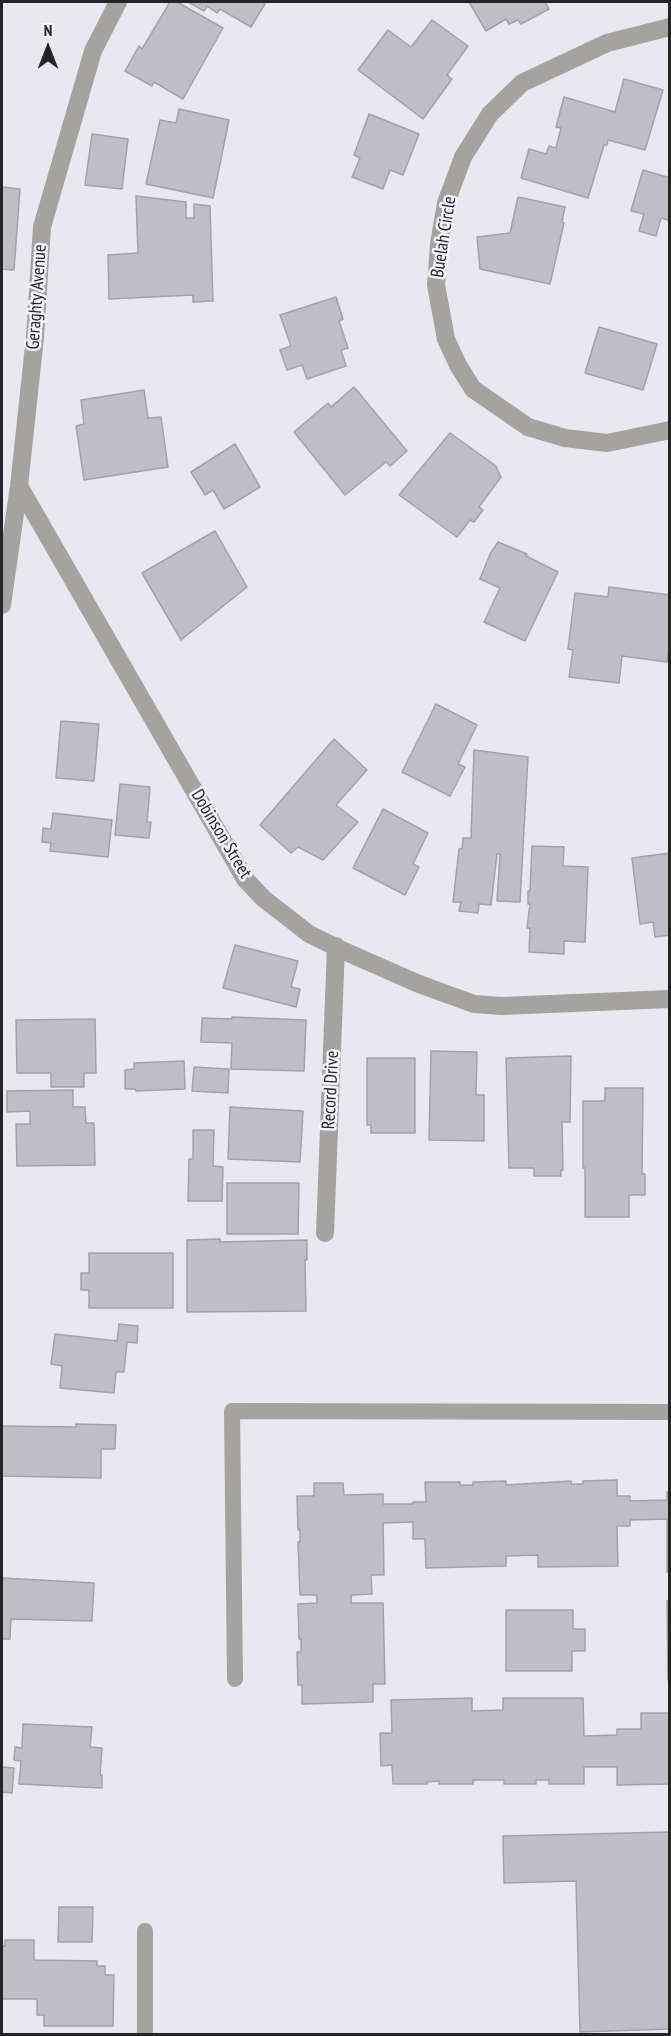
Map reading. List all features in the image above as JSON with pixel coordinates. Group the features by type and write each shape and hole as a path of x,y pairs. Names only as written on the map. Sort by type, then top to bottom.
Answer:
{"street":[{"name":"Geraghty Avenue","path":"2,605 19,486 35,337 42,227 93,51 118,2"},
{"name":"Buelah Circle","path":"669,27 607,43 564,63 522,84 490,114 464,157 446,203 439,244 436,285 446,339 473,389 528,427 565,438 607,443 669,430"},
{"name":"Dobinson Street","path":"19,486 245,879 264,899 309,934 419,984 474,1004 502,1006 669,999"},
{"name":"Record Drive","path":"325,1233 336,946"}],"lane":[{"path":"235,1679 232,1411 669,1412"},
{"path":"145,1931 145,2034"}],"building":[{"path":"170,2 177,2 223,28 183,99 154,82 152,86 125,71 139,46 142,49"},
{"path":"188,2 266,2 251,27 220,9 217,13 207,6 204,11"},
{"path":"469,2 545,2 549,9 521,24 518,20 509,24 506,19 486,31"},
{"path":"432,20 468,46 447,75 452,79 423,119 358,70 388,30 411,47"},
{"path":"624,79 663,90 645,150 608,140 607,145 604,145 588,198 521,178 529,149 546,154 549,146 556,148 561,128 556,127 564,97 615,112"},
{"path":"179,109 229,120 213,198 146,184 160,120 176,123"},
{"path":"369,114 419,134 403,175 390,170 383,189 352,177 360,158 354,155"},
{"path":"92,134 128,139 122,189 85,185"},
{"path":"643,170 670,178 670,216 668,220 661,218 656,236 639,231 644,214 631,211"},
{"path":"2,187 20,189 14,270 2,269"},
{"path":"136,196 186,202 186,218 194,218 194,204 210,206 213,301 193,302 193,295 109,299 108,255 138,253"},
{"path":"518,197 565,207 562,222 564,223 550,284 480,269 477,237 510,233"},
{"path":"336,297 343,319 339,321 348,348 341,350 346,366 307,379 302,365 287,370 280,350 291,346 280,315"},
{"path":"599,327 657,344 643,390 585,373"},
{"path":"354,387 407,451 390,466 386,462 345,495 294,432 328,403 331,407"},
{"path":"144,390 148,418 161,417 168,467 84,480 76,426 84,424 81,400"},
{"path":"450,433 496,466 501,477 479,507 483,510 474,522 470,520 457,537 399,495"},
{"path":"235,444 260,487 224,509 213,490 205,495 191,472"},
{"path":"215,531 247,587 181,640 142,573"},
{"path":"498,542 527,554 526,556 558,572 525,641 484,622 500,588 480,579 490,554"},
{"path":"609,587 670,595 670,640 667,662 622,656 619,683 569,677 573,650 568,649 575,593 608,597"},
{"path":"436,704 477,725 458,764 465,767 450,796 402,772"},
{"path":"61,721 99,724 94,781 56,778"},
{"path":"334,739 367,770 336,805 358,822 323,860 298,847 291,853 260,825"},
{"path":"474,750 528,757 520,902 497,901 500,854 497,854 491,905 479,904 478,913 459,911 461,902 453,902 459,849 462,849 463,838 471,838"},
{"path":"120,784 150,787 147,822 151,822 149,838 115,835"},
{"path":"383,809 428,833 413,864 419,867 405,895 353,868"},
{"path":"53,813 112,820 108,857 50,851 51,843 42,842 43,828 51,829"},
{"path":"532,846 564,847 563,866 588,867 585,942 564,941 564,954 529,952 528,891 530,891"},
{"path":"670,853 670,935 655,937 653,922 640,924 632,858"},
{"path":"235,945 298,961 291,987 300,989 296,1007 223,988"},
{"path":"232,1017 306,1020 304,1071 231,1069 232,1043 201,1042 202,1018 232,1019"},
{"path":"95,1019 96,1073 84,1073 84,1087 51,1087 51,1073 17,1073 16,1020"},
{"path":"431,1051 477,1052 476,1095 484,1095 484,1141 429,1140"},
{"path":"571,1056 570,1122 562,1122 563,1170 561,1170 561,1176 534,1176 534,1168 509,1168 506,1058"},
{"path":"367,1058 415,1058 415,1133 371,1133 371,1125 367,1125"},
{"path":"184,1061 185,1089 136,1091 125,1089 125,1070 134,1069 134,1063"},
{"path":"194,1067 229,1069 228,1093 192,1091"},
{"path":"605,1088 643,1088 642,1174 645,1174 645,1195 629,1195 629,1217 585,1217 583,1101 605,1101"},
{"path":"73,1090 73,1107 85,1107 86,1123 94,1123 95,1165 17,1166 16,1124 30,1124 30,1111 7,1112 7,1091"},
{"path":"230,1107 303,1111 300,1162 228,1159"},
{"path":"193,1130 214,1130 213,1166 223,1167 222,1201 188,1201 189,1159 193,1159"},
{"path":"227,1183 299,1183 298,1234 227,1234"},
{"path":"220,1239 220,1242 307,1240 306,1311 187,1312 187,1240"},
{"path":"89,1253 173,1253 173,1308 89,1308 89,1290 81,1290 81,1273 89,1273"},
{"path":"119,1324 138,1326 137,1343 127,1342 124,1372 116,1372 114,1393 60,1388 62,1366 51,1364 55,1334 117,1341"},
{"path":"76,1424 116,1425 115,1449 101,1449 101,1478 2,1476 2,1426 76,1427"},
{"path":"617,1480 617,1496 630,1496 630,1501 667,1500 667,1492 670,1492 670,1572 667,1572 667,1519 630,1520 630,1526 617,1526 618,1566 538,1567 538,1555 506,1556 506,1566 426,1568 425,1539 413,1539 413,1522 383,1523 384,1575 371,1575 372,1594 351,1595 351,1603 383,1603 385,1684 373,1684 373,1702 302,1704 302,1685 298,1685 297,1652 301,1652 301,1639 299,1639 298,1604 317,1603 317,1595 300,1595 298,1542 300,1542 300,1529 298,1530 297,1496 314,1496 314,1483 343,1483 344,1495 383,1494 383,1504 413,1504 413,1502 426,1502 425,1482 460,1482 460,1485 473,1485 473,1482 506,1481 506,1485 571,1481 571,1484 583,1484 583,1481"},
{"path":"2,1578 94,1583 92,1621 11,1619 10,1639 2,1639"},
{"path":"667,1601 670,1601 670,1680 668,1680"},
{"path":"506,1610 573,1610 573,1629 585,1629 585,1651 572,1651 572,1671 506,1671"},
{"path":"472,1698 472,1711 503,1710 503,1698 583,1698 584,1736 617,1735 617,1729 641,1729 641,1713 670,1713 670,1784 617,1785 617,1767 584,1767 584,1784 549,1784 549,1780 536,1780 536,1784 504,1784 504,1780 473,1780 473,1784 439,1784 439,1781 427,1782 427,1784 393,1784 392,1765 381,1766 380,1733 392,1733 391,1700"},
{"path":"23,1724 92,1727 90,1747 102,1748 100,1775 102,1775 102,1788 19,1784 21,1761 14,1760 15,1747 22,1748"},
{"path":"2,1767 14,1768 12,1793 2,1792"},
{"path":"670,1832 670,2029 580,2032 576,1881 504,1883 503,1836"},
{"path":"59,1907 93,1907 92,1942 58,1942"},
{"path":"5,1940 34,1940 34,1960 97,1961 97,1966 105,1966 105,1975 114,1975 113,2026 44,2026 44,2015 37,2015 37,1999 2,1999 2,1946 5,1946"}]}
